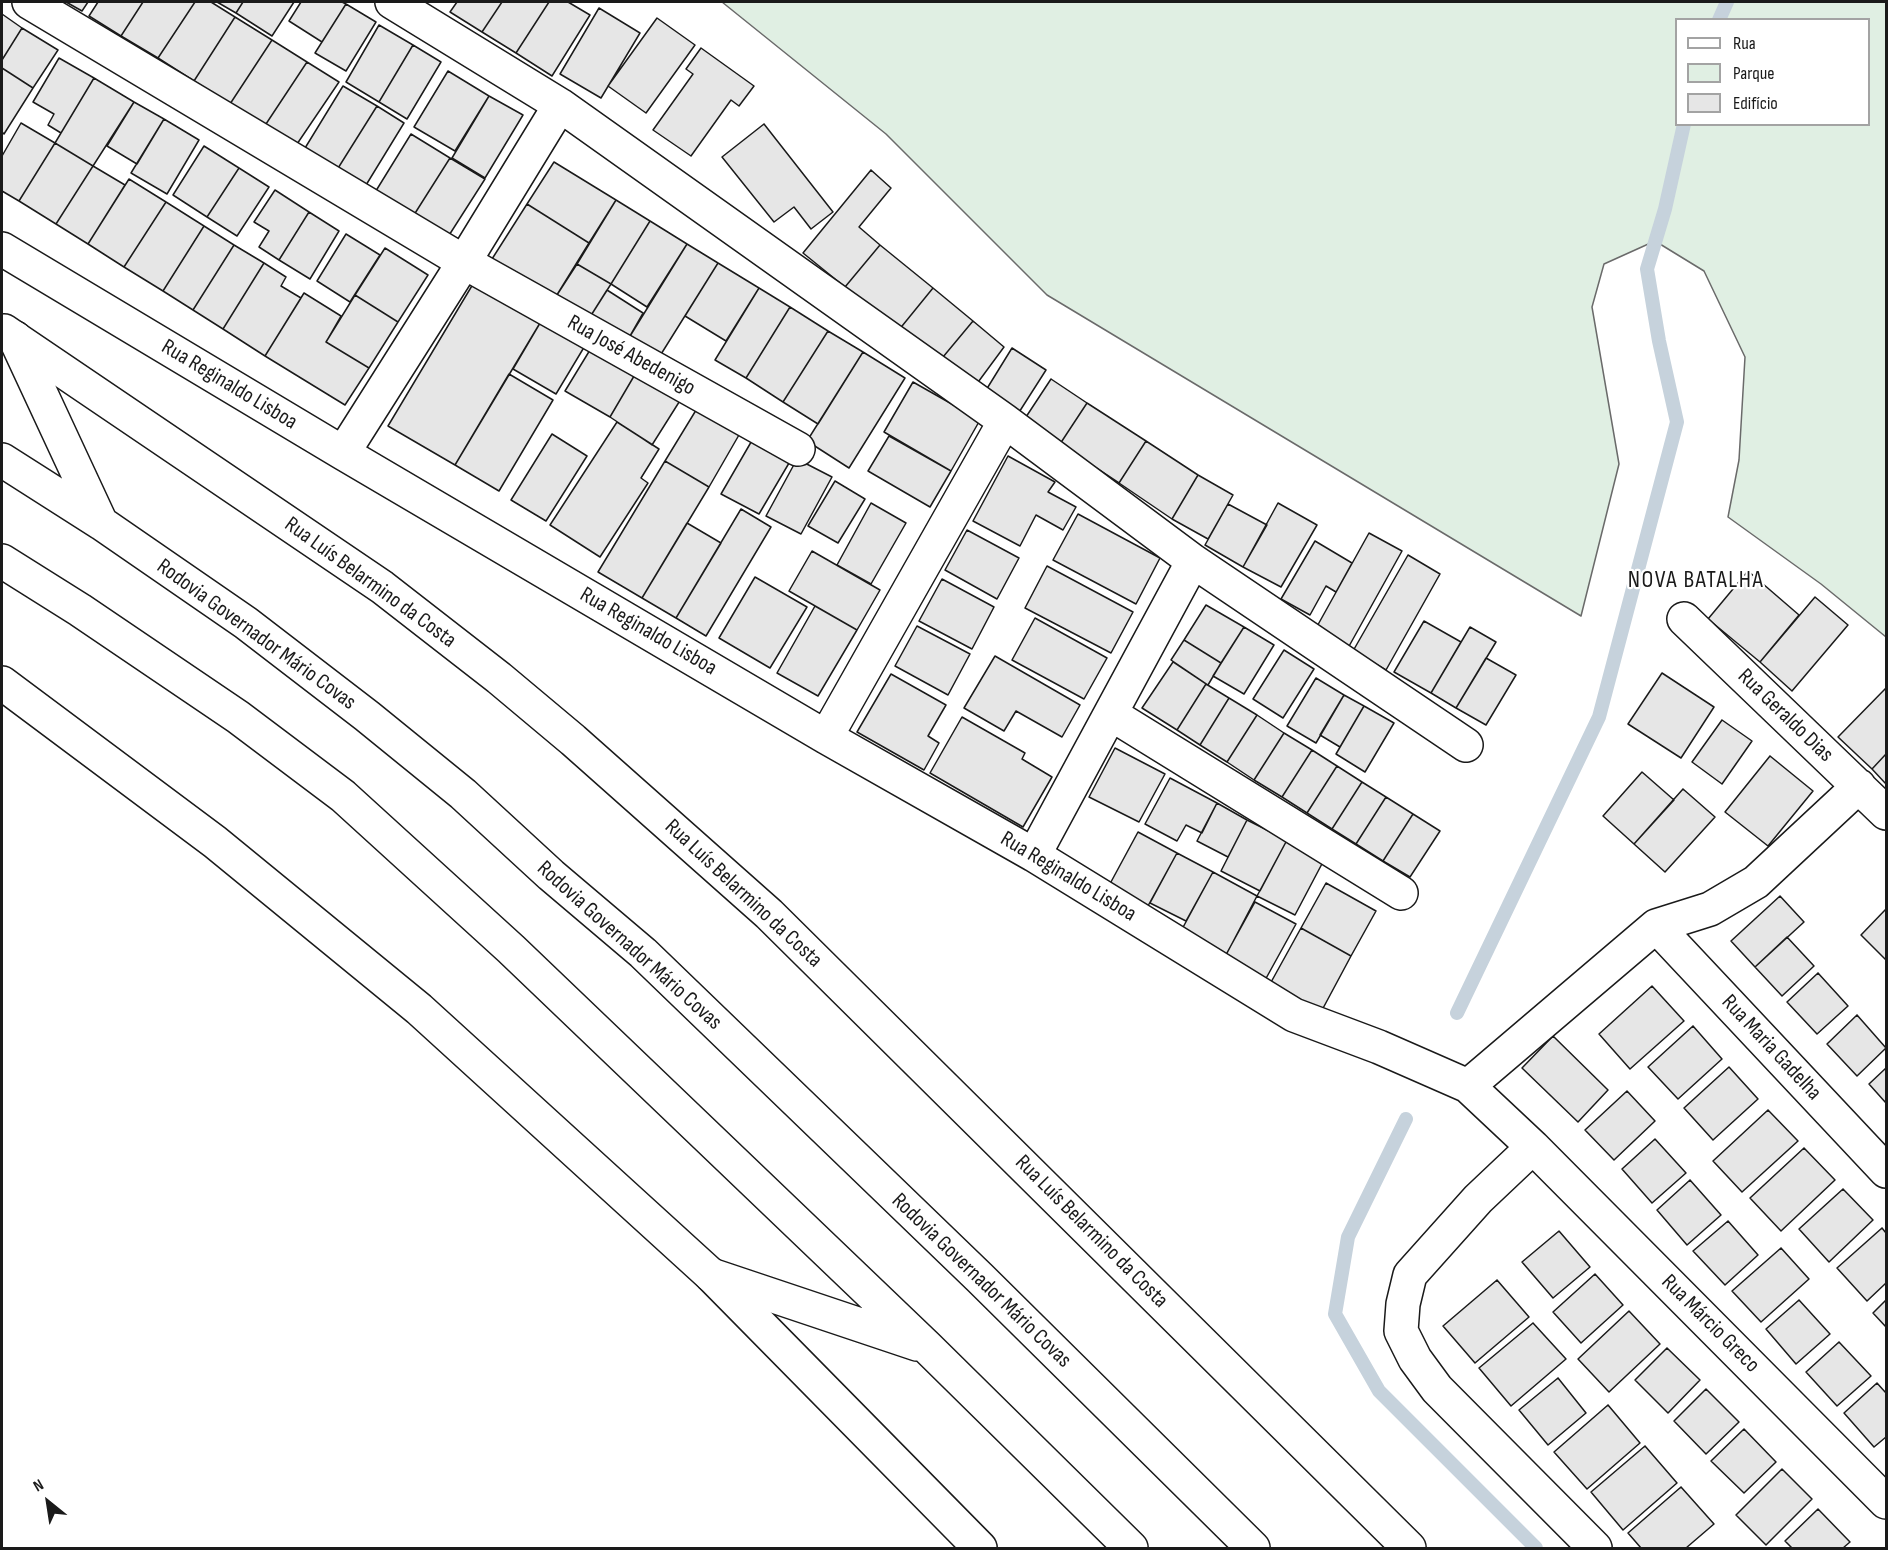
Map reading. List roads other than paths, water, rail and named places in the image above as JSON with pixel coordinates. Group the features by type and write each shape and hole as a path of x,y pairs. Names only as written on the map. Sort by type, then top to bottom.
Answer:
{"main road":[{"name":"Rua José Abedenigo","path":"29,2 464,262 798,449"},
{"path":"392,2 560,105 1005,421 1193,561 1466,745"},
{"path":"343,453 560,105"},
{"name":"Rua Reginaldo Lisboa","path":"2,249 826,737 1034,855 1294,1015 1379,1047 1468,1086"},
{"path":"8,333 102,524"},
{"name":"Rua Luís Belarmino da Costa","path":"8,333 381,587 499,678 573,740 769,914 1409,1548"},
{"path":"826,737 1005,421"},
{"name":"Rodovia Governador Mário Covas","path":"2,460 102,524 246,623 367,716 463,794 551,875 644,953 980,1278 1253,1548"},
{"path":"2,561 80,610 238,717 343,796 510,949 927,1347 1131,1548"},
{"path":"1034,855 1193,561"},
{"name":"Rua Geraldo Dias","path":"1684,619 1887,813"},
{"path":"2,683 215,842 419,1009 711,1275 980,1548"},
{"path":"1111,714 1401,893"},
{"path":"1468,1086 1656,926 1710,909 1756,882 1859,786"},
{"name":"Rua Maria Gadelha","path":"1656,926 1887,1171"},
{"name":"Rua Márcio Greco","path":"1468,1086 1533,1147 1887,1502"},
{"path":"1533,1147 1478,1199 1410,1275 1403,1304 1401,1331 1414,1359 1437,1389 1595,1548"},
{"path":"711,1275 927,1347"}],"waterway":[{"path":"1720,18 1727,2"},
{"path":"1457,1013 1599,717 1677,422 1659,341 1647,269 1665,209 1684,126"},
{"path":"1406,1119 1348,1237 1335,1314 1379,1391 1536,1548"}],"district":[{"name":"NOVA BATALHA","path":"1696,581"}]}
